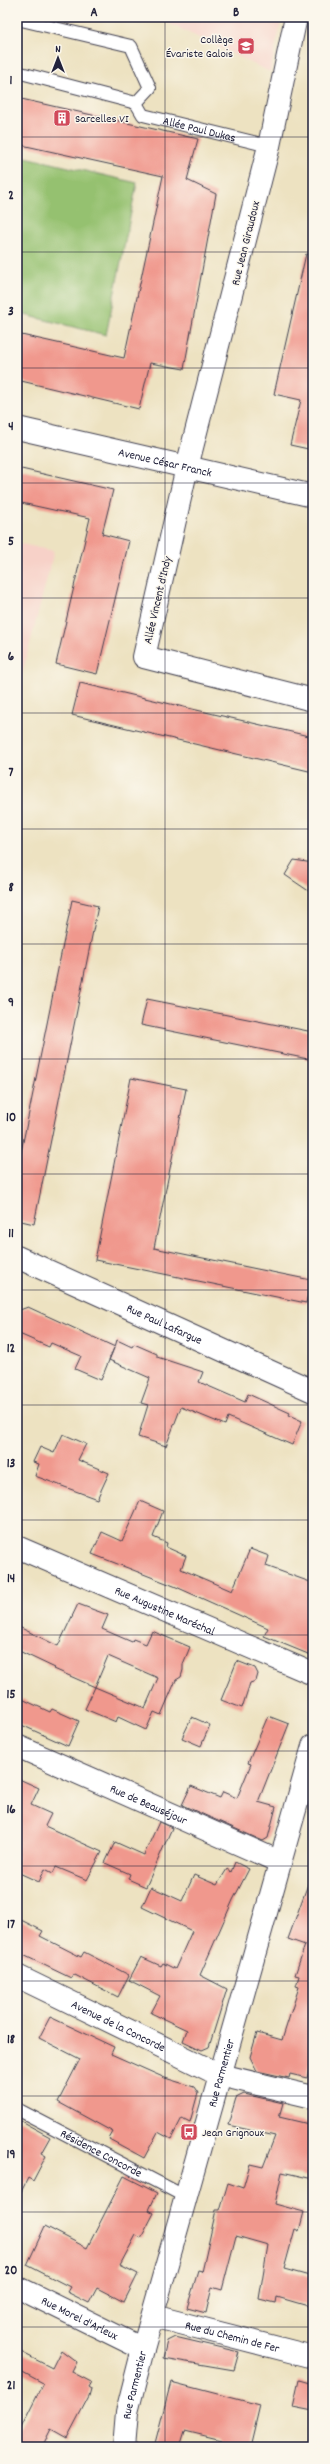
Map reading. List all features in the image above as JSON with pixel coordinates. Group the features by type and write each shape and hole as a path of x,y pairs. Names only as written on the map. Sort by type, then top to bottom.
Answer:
{"street":[{"name":"Rue Jean Giraudoux","path":"187,467 269,146 296,17"},
{"name":"Avenue César Franck","path":"17,428 313,496"},
{"name":"Allée Vincent d'Indy","path":"187,467 144,656 313,700"},
{"name":"Rue Paul Lafargue","path":"17,1257 313,1390"},
{"name":"Rue Augustine Maréchal","path":"17,1547 313,1674"},
{"name":"Rue de Beauséjour","path":"17,1746 280,1862"},
{"name":"Rue Parmentier","path":"124,2447 127,2412 143,2349 280,1862 308,1785 313,1746"},
{"name":"Avenue de la Concorde","path":"17,1976 220,2075 313,2097"},
{"name":"Rue Morel d'Arleux","path":"17,2287 143,2349"},
{"name":"Rue du Chemin de Fer","path":"153,2316 313,2357"}],"lane":[{"path":"17,19 131,46 150,88 136,102 17,72"},
{"name":"Allée Paul Dukas","path":"136,102 143,115 269,146"},
{"name":"Résidence Concorde","path":"17,2109 186,2197"}],"shaded area":[{"name":"Collège Évariste Galois","path":"149,17 282,17 270,72 162,20"},
{"path":"17,543 54,551 17,694"}],"green space":[{"path":"17,155 137,183 106,335 17,313"}],"building":[{"path":"17,98 198,139 187,180 216,194 184,369 150,363 139,409 17,380 17,334 124,358 163,176 17,144"},
{"path":"306,254 313,255 313,450 290,445 301,400 274,394"},
{"path":"17,468 113,490 102,534 129,541 97,674 56,664 90,518 17,502"},
{"path":"80,683 313,737 313,772 72,715"},
{"path":"294,860 313,863 313,894 285,875"},
{"path":"72,900 98,906 34,1224 17,1220 17,1172"},
{"path":"147,999 313,1032 313,1060 141,1025"},
{"path":"131,1078 186,1089 154,1248 311,1280 306,1303 95,1260"},
{"path":"28,1307 115,1347 117,1340 132,1347 134,1344 157,1354 157,1357 203,1372 199,1382 245,1402 248,1394 290,1413 289,1415 302,1421 292,1445 228,1417 225,1425 181,1407 166,1446 138,1437 148,1405 141,1403 150,1378 109,1360 101,1380 75,1369 81,1356 51,1343 49,1347 17,1333 17,1311"},
{"path":"63,1434 86,1444 78,1460 109,1473 97,1499 35,1476 39,1464 33,1462 40,1447 54,1453"},
{"path":"140,1501 163,1511 153,1537 167,1543 166,1547 186,1556 181,1569 232,1591 250,1549 269,1556 266,1566 313,1583 313,1656 264,1636 268,1628 174,1586 92,1554 102,1532 122,1541"},
{"path":"78,1604 108,1615 102,1629 132,1642 133,1639 146,1644 152,1631 190,1647 183,1664 181,1677 176,1680 161,1715 154,1712 146,1730 118,1717 116,1722 85,1709 95,1687 54,1669 55,1668 17,1650 17,1626 58,1646","holes":["108,1656 158,1678 145,1708 95,1687"]},
{"path":"237,1661 255,1668 258,1674 256,1681 250,1683 242,1708 221,1700"},
{"path":"22,1699 50,1712 52,1709 79,1721 68,1746 17,1723 17,1711"},
{"path":"268,1716 289,1724 258,1802 276,1807 268,1838 263,1841 182,1805 191,1786 220,1798 223,1792 237,1798 251,1764 248,1763"},
{"path":"192,1717 210,1725 201,1746 182,1738"},
{"path":"17,1778 39,1788 31,1805 51,1814 45,1826 102,1852 87,1880 56,1867 53,1873 45,1869 39,1882 17,1872"},
{"path":"159,1822 172,1828 146,1887 128,1879 130,1874 105,1863 115,1842 144,1855"},
{"path":"235,1862 249,1869 233,1900 200,1975 227,1989 209,2047 202,2050 183,2041 187,2030 151,2013 160,1996 129,1980 141,1957 161,1966 163,1963 175,1969 192,1931 142,1907 151,1887 182,1901 194,1875 217,1885 227,1869 231,1872"},
{"path":"311,1876 313,1877 313,2055 307,2078 290,2074 289,2078 257,2071 250,2057 257,2033 282,2040 299,1987 296,1986 299,1976 295,1975 305,1945 288,1939"},
{"path":"17,1918 43,1931 40,1936 81,1957 84,1952 129,1975 118,1997 73,1974 71,1978 17,1952"},
{"path":"50,2017 114,2047 111,2054 165,2078 194,2087 198,2093 190,2122 182,2118 171,2139 158,2132 144,2158 109,2139 113,2132 58,2102 80,2059 39,2038"},
{"path":"244,2094 283,2103 279,2117 313,2125 313,2179 282,2172 275,2204 304,2212 299,2231 295,2229 284,2269 313,2277 313,2289 308,2306 277,2297 276,2303 259,2299 268,2245 236,2236 222,2290 212,2287 206,2313 187,2308 198,2271 202,2272 216,2210 220,2210 228,2183 243,2188 250,2164 263,2167 275,2136 228,2125 236,2098"},
{"path":"17,2119 50,2137 41,2153 46,2156 33,2181 28,2178 17,2200"},
{"path":"124,2176 157,2193 149,2210 154,2213 141,2238 136,2235 120,2265 138,2274 124,2302 97,2288 89,2303 67,2292 70,2287 27,2265 45,2226 87,2248"},
{"path":"175,2337 239,2352 234,2370 163,2358 167,2341"},
{"path":"17,2350 52,2368 61,2350 77,2362 72,2372 91,2382 88,2387 91,2389 89,2396 67,2438 51,2429 42,2447 17,2447 17,2435 43,2383 17,2369"},
{"path":"299,2380 313,2384 313,2411 293,2407"},
{"path":"171,2382 260,2405 250,2447 220,2447 222,2440 185,2431 180,2447 154,2447"}],"place":[{"name":"Collège Évariste Galois","path":"246,46"},
{"name":"Sarcelles VI","path":"62,118"},
{"name":"Jean Grignoux","path":"189,2132"}]}
